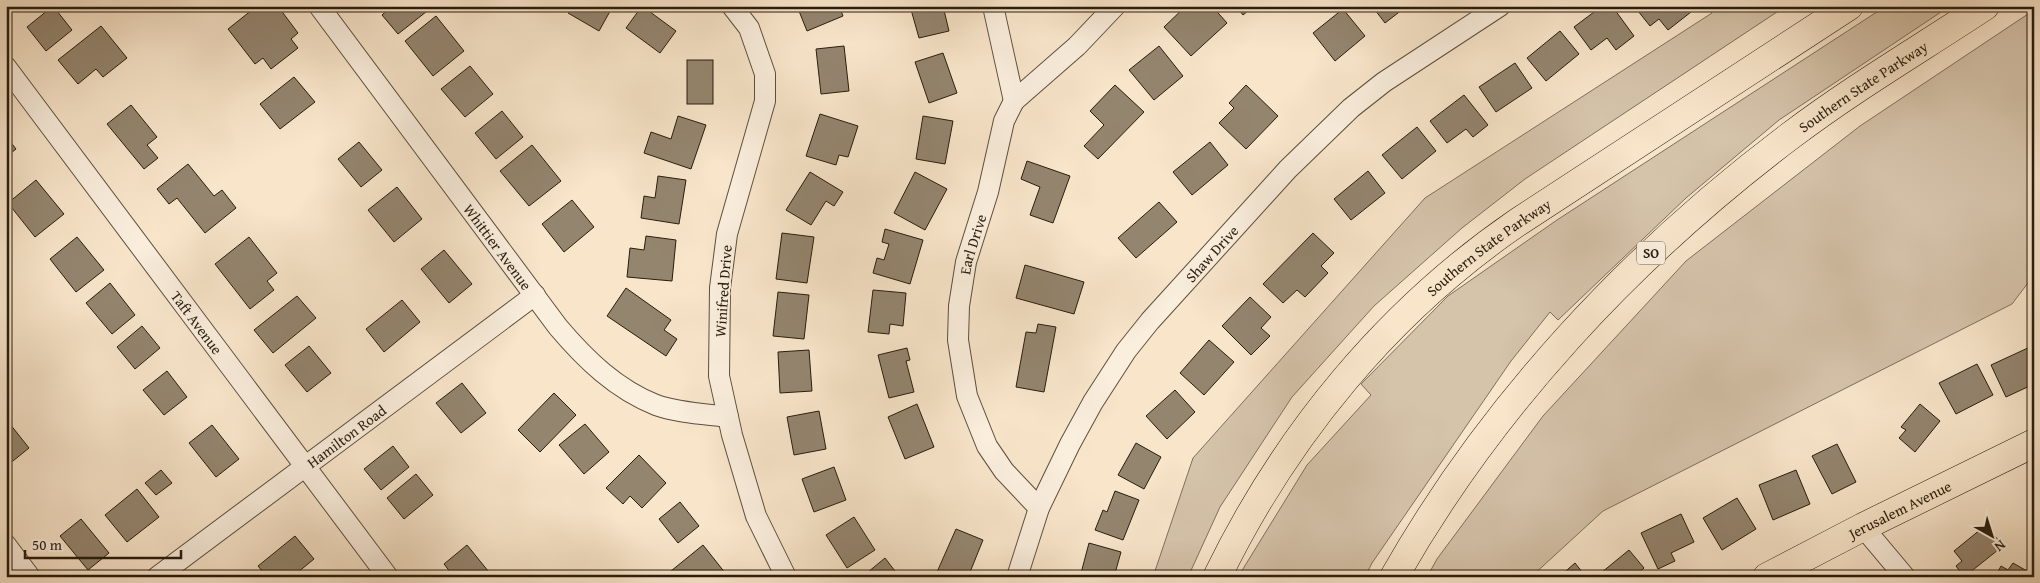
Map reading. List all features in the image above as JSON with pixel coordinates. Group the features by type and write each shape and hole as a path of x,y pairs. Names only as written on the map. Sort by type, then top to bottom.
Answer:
{"main road":[{"path":"1704,101 1816,6"},
{"name":"Southern State Parkway","path":"1218,577 1254,506 1298,440 1350,373 1406,313 1488,242 1849,6"},
{"name":"Southern State Parkway","path":"1394,577 1463,469 1515,400 1564,342 1630,273 1700,208 1791,136 1985,6"},
{"name":"Jerusalem Avenue","path":"1767,577 1863,527 2034,443"}],"street":[{"name":"Whittier Avenue","path":"319,6 558,328 586,359 620,387 657,405 682,411 728,417"},
{"name":"Winifred Drive","path":"732,6 749,28 765,74 765,92 759,125 740,181 727,234 720,288 719,376 728,417 756,516 786,577"},
{"path":"993,6 1014,102"},
{"name":"Earl Drive","path":"1039,508 1004,471 987,446 967,396 958,340 959,306 966,262 988,192 1004,121 1014,102 1077,46 1115,6"},
{"name":"Shaw Drive","path":"1017,577 1039,508 1074,436 1126,351 1150,321 1288,169 1351,108 1384,82 1500,6"},
{"name":"Taft Avenue","path":"6,67 388,577"},
{"name":"Hamilton Road","path":"157,577 535,295"},
{"path":"1863,527 1905,577"},
{"path":"6,545 30,577"}],"shaded area":[{"path":"1706,6 1786,6 1525,179 1462,228 1374,306 1292,397 1220,507 1188,577 1153,577 1193,458 1425,198 1712,13"},
{"path":"1886,6 1950,6 1779,120 1686,198 1558,320 1550,312 1511,361 1372,563 1365,577 1238,577 1307,465 1371,395 1361,384 1448,296 1557,220"},
{"path":"2034,10 2034,275 2012,304 1603,511 1531,577 1427,577 1437,559 1543,416 1686,261 1860,126"}],"building":[{"path":"53,6 72,30 46,51 27,27"},
{"path":"257,6 271,6 275,12 280,9 298,33 291,39 298,48 271,69 263,58 255,64 228,29"},
{"path":"392,6 430,6 431,8 398,34 382,15"},
{"path":"572,6 613,6 599,31 568,13"},
{"path":"642,6 676,31 660,53 626,28"},
{"path":"797,6 839,6 843,16 807,31"},
{"path":"910,6 943,6 949,31 919,38"},
{"path":"1186,6 1212,6 1227,23 1191,56 1164,27"},
{"path":"1236,6 1254,6 1243,15"},
{"path":"1372,6 1407,6 1385,23"},
{"path":"1602,6 1612,6 1634,36 1616,50 1607,38 1591,50 1574,27"},
{"path":"1634,6 1687,6 1691,12 1668,30 1659,19 1650,26"},
{"path":"1343,9 1365,36 1335,61 1313,33"},
{"path":"436,16 464,51 433,76 405,41"},
{"path":"101,26 127,58 103,77 96,69 78,84 58,60"},
{"path":"1560,31 1579,54 1546,81 1527,58"},
{"path":"844,46 849,91 821,94 816,49"},
{"path":"1159,46 1183,76 1154,100 1129,70"},
{"path":"943,53 957,93 929,103 915,62"},
{"path":"687,60 713,60 713,104 687,104"},
{"path":"1515,63 1532,88 1496,112 1479,87"},
{"path":"470,66 493,94 465,117 441,89"},
{"path":"294,77 315,102 280,129 260,104"},
{"path":"1115,85 1144,112 1098,159 1084,146 1104,125 1090,111"},
{"path":"1246,85 1278,116 1246,149 1219,123 1234,108 1229,103"},
{"path":"1464,95 1488,125 1473,137 1466,129 1447,143 1430,121"},
{"path":"131,105 157,137 147,145 158,158 144,169 107,124"},
{"path":"502,111 523,137 496,159 475,133"},
{"path":"820,114 858,126 848,157 839,155 836,165 806,156"},
{"path":"678,116 706,125 691,169 644,153 651,132 671,139"},
{"path":"923,116 953,121 945,164 916,159"},
{"path":"1417,127 1436,151 1402,179 1382,155"},
{"path":"6,136 16,149 6,157"},
{"path":"359,142 382,170 361,187 338,159"},
{"path":"1210,142 1228,165 1192,195 1173,172"},
{"path":"532,145 561,181 529,206 500,171"},
{"path":"1027,161 1070,176 1053,223 1030,215 1040,187 1021,179"},
{"path":"188,164 214,196 222,190 236,208 205,233 177,198 169,204 157,189"},
{"path":"1368,171 1385,193 1351,220 1334,199"},
{"path":"810,172 843,192 834,206 826,201 811,225 786,210"},
{"path":"915,172 947,189 925,230 894,213"},
{"path":"658,176 686,180 679,224 641,218 644,196 655,198"},
{"path":"36,180 64,214 35,237 8,203"},
{"path":"397,187 422,219 394,242 368,210"},
{"path":"572,200 594,227 564,252 542,224"},
{"path":"1159,202 1177,222 1136,258 1118,238"},
{"path":"885,229 923,240 910,284 873,273 877,258 884,260 889,244 882,242"},
{"path":"782,233 814,237 807,283 776,279"},
{"path":"1313,233 1334,253 1321,266 1328,273 1305,297 1297,290 1283,303 1263,284"},
{"path":"646,236 676,240 672,281 627,277 630,248 644,250"},
{"path":"77,237 104,270 76,292 50,259"},
{"path":"249,237 277,273 267,281 274,290 250,309 215,264"},
{"path":"444,250 472,284 449,303 421,269"},
{"path":"1025,265 1084,282 1074,314 1016,298"},
{"path":"110,283 135,315 112,334 86,303"},
{"path":"626,288 671,320 664,330 677,339 666,356 607,316"},
{"path":"873,290 906,293 903,326 890,324 889,334 868,332"},
{"path":"778,292 809,295 804,339 773,336"},
{"path":"297,296 316,318 273,353 254,330"},
{"path":"1250,297 1271,317 1261,328 1270,336 1251,355 1222,326"},
{"path":"402,300 420,322 384,352 366,329"},
{"path":"1038,324 1056,327 1044,392 1016,387 1026,332 1036,333"},
{"path":"142,326 160,348 135,369 117,347"},
{"path":"1209,340 1234,362 1204,395 1180,373"},
{"path":"309,346 331,373 307,392 285,365"},
{"path":"2030,347 2034,354 2034,384 2006,397 1991,365"},
{"path":"907,348 910,360 906,361 914,392 889,398 878,355"},
{"path":"809,350 812,391 780,393 778,352"},
{"path":"1977,364 1993,395 1956,414 1939,383"},
{"path":"167,371 187,397 164,415 143,390"},
{"path":"462,383 486,413 461,433 436,403"},
{"path":"1175,390 1195,412 1167,439 1146,416"},
{"path":"554,393 576,415 540,452 518,430"},
{"path":"917,404 934,447 905,459 888,417"},
{"path":"1920,404 1940,421 1915,452 1899,438 1906,430 1901,427"},
{"path":"819,411 826,449 794,455 787,417"},
{"path":"6,419 29,448 8,465 6,462"},
{"path":"585,424 609,452 584,474 559,445"},
{"path":"212,425 239,459 216,477 189,443"},
{"path":"1136,443 1161,457 1144,489 1118,475"},
{"path":"1837,444 1856,482 1832,494 1812,456"},
{"path":"393,446 409,467 381,490 364,469"},
{"path":"639,455 666,483 642,508 630,496 623,504 606,488"},
{"path":"834,467 846,500 814,512 802,479"},
{"path":"161,470 172,483 156,495 145,483"},
{"path":"1796,470 1810,504 1773,520 1759,485"},
{"path":"416,474 433,495 404,519 387,498"},
{"path":"137,489 159,517 127,542 105,515"},
{"path":"1115,491 1139,500 1123,540 1095,530 1103,510 1107,512"},
{"path":"1737,498 1756,529 1722,550 1703,518"},
{"path":"680,502 699,526 678,543 659,519"},
{"path":"1681,514 1694,542 1671,553 1675,561 1658,569 1641,533"},
{"path":"854,517 875,550 847,568 826,535"},
{"path":"81,519 109,553 88,570 60,536"},
{"path":"1986,525 2003,546 1964,577 1956,566 1962,561 1954,551"},
{"path":"956,529 983,540 968,577 949,577 937,572"},
{"path":"295,536 314,559 292,577 267,577 258,566"},
{"path":"1089,543 1121,552 1114,577 1080,577"},
{"path":"467,545 493,577 454,577 444,564"},
{"path":"703,545 726,574 722,577 675,577 671,571"},
{"path":"1629,550 1644,568 1634,577 1596,577"},
{"path":"885,558 895,571 887,577 862,577"},
{"path":"1575,563 1586,577 1559,577"},
{"path":"2013,563 2034,575 2034,577 1995,577 2001,566 2008,570"}]}
